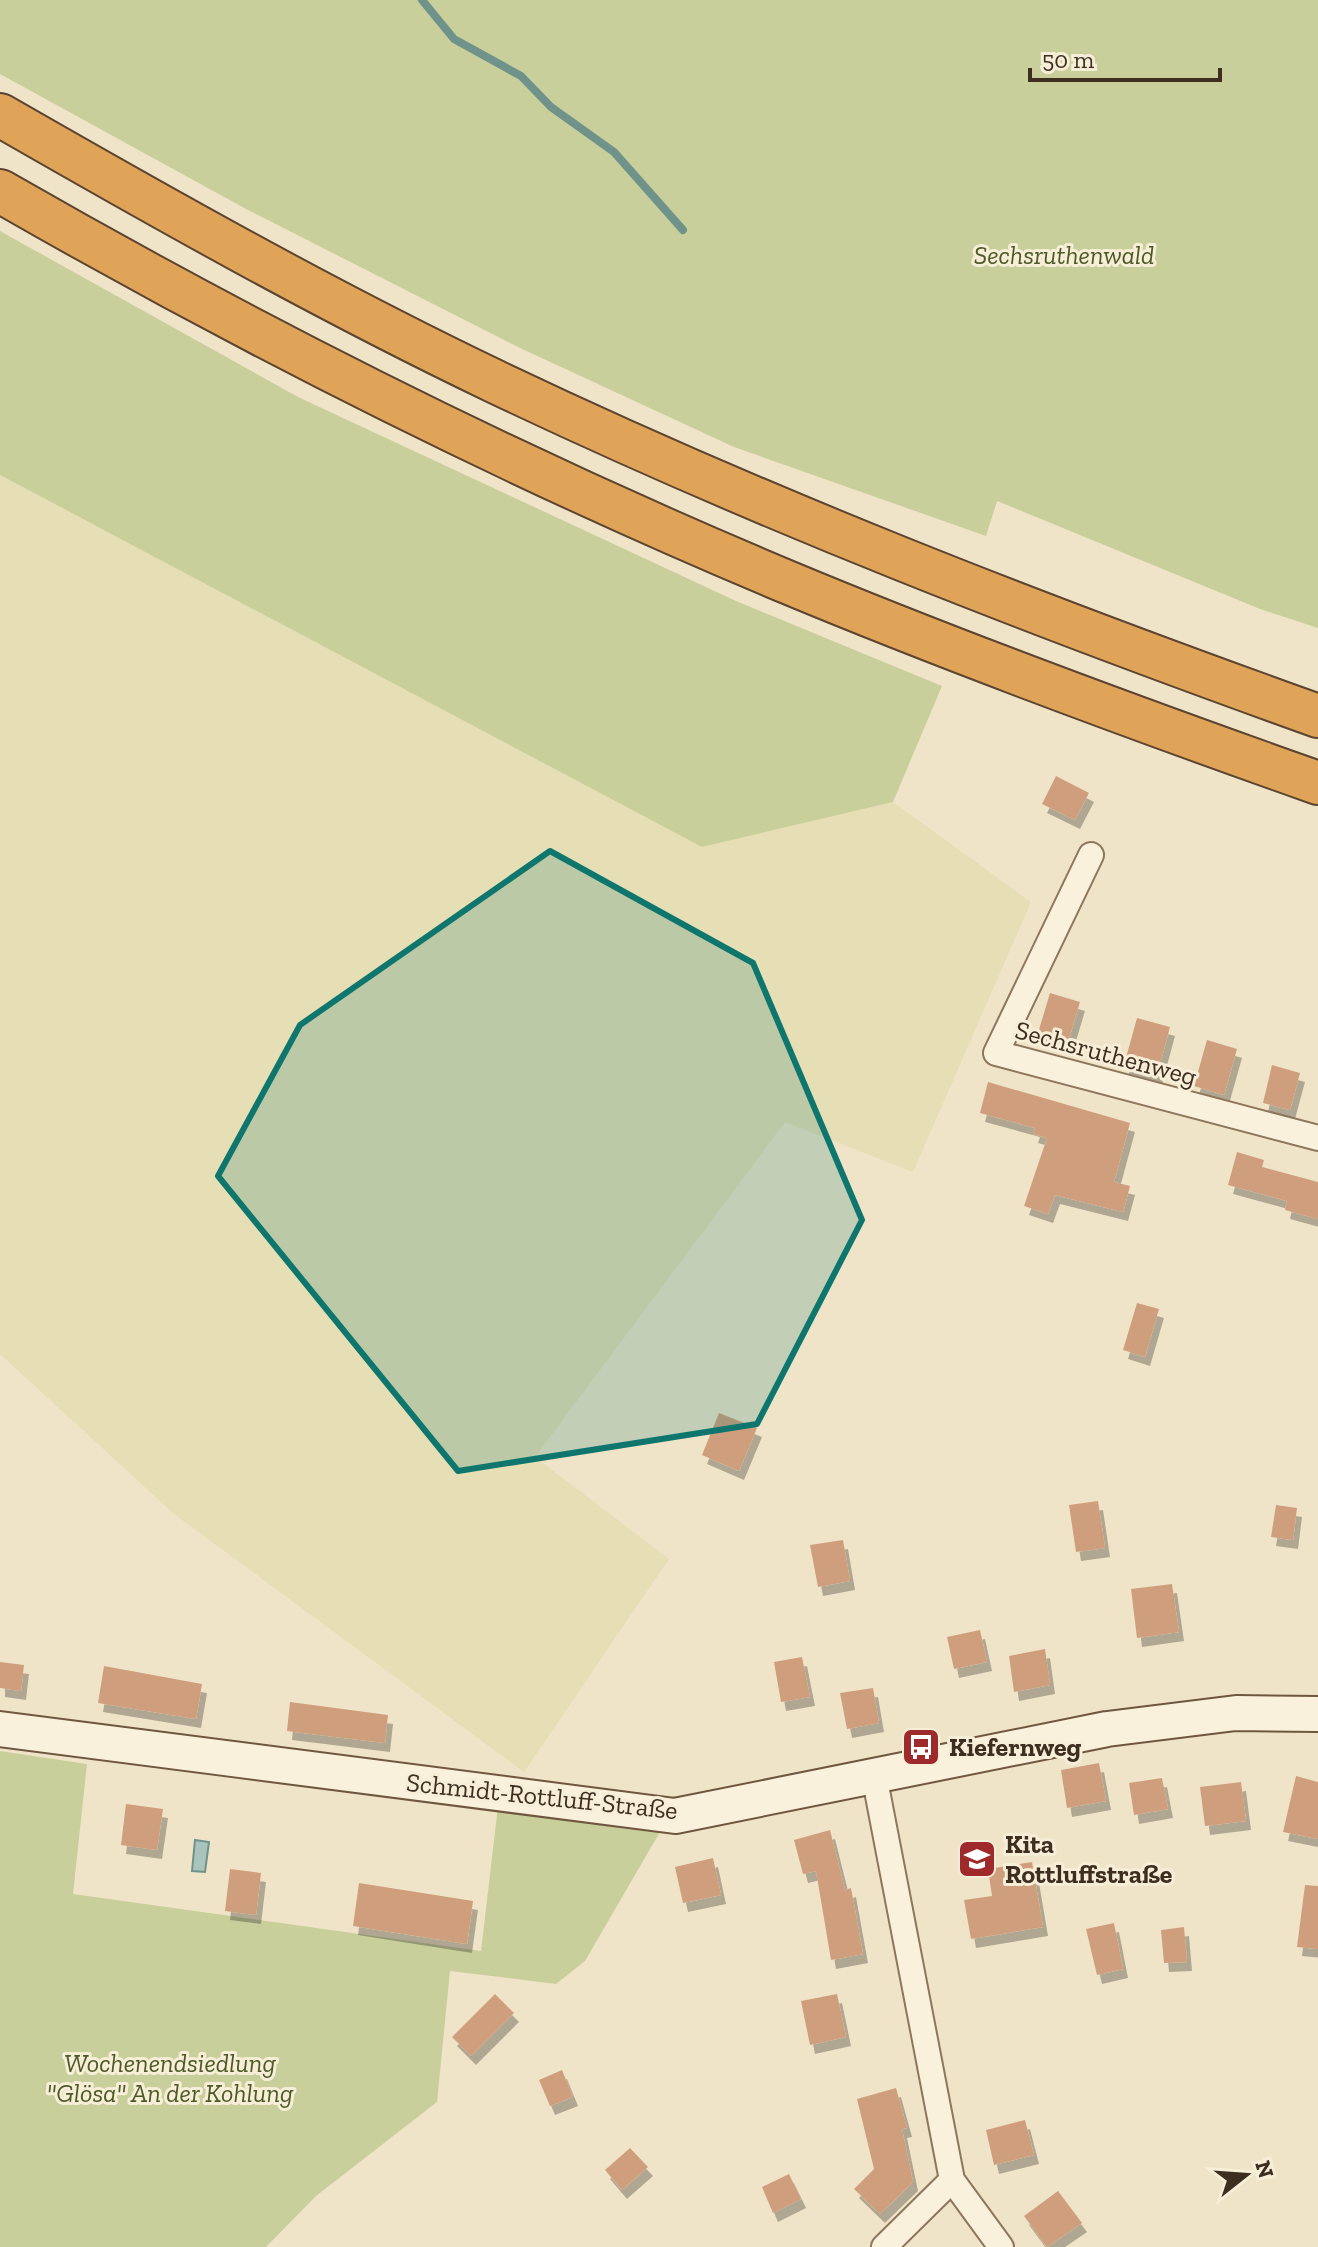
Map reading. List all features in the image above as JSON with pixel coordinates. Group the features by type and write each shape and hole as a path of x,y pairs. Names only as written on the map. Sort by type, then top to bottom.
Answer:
{"highway":[{"path":"0,115 179,217 495,382 820,527 1130,649 1318,716"},
{"path":"0,191 266,338 487,448 665,530 1026,678 1318,783"}],"street":[{"name":"Sechsruthenweg","path":"1091,855 996,1053 1318,1138"},
{"name":"Schmidt-Rottluff-Straße","path":"0,1729 675,1816 1107,1729 1236,1713 1318,1714"},
{"path":"874,1775 952,2180 1001,2247"},
{"path":"884,2247 952,2180"}],"highlighted area":[{"path":"550,851 753,963 862,1220 757,1424 458,1471 218,1176 300,1025"}],"shaded area":[{"path":"0,475 702,847 893,802 1031,902 913,1172 785,1122 535,1457 669,1559 524,1772 174,1514 0,1354"}],"green space":[{"name":"Sechsruthenwald","path":"0,0 1318,0 1318,628 1260,609 997,501 986,536 734,447 520,348 246,209 0,74"},
{"path":"0,231 298,397 736,601 942,686 893,802 702,847 0,475"},
{"name":"Wochenendsiedlung \"Glösa\" An der Kohlung","path":"0,1751 87,1764 73,1894 481,1951 498,1806 664,1825 585,1961 556,1984 450,1971 437,2102 316,2196 266,2247 0,2247"}],"water":[{"path":"195,1840 209,1842 205,1872 192,1871"}],"building":[{"path":"1056,776 1089,793 1075,820 1042,804"},
{"path":"1050,993 1080,1002 1068,1042 1038,1033"},
{"path":"1137,1018 1170,1027 1157,1075 1124,1065"},
{"path":"1207,1040 1237,1049 1224,1095 1194,1086"},
{"path":"1272,1065 1300,1073 1290,1110 1263,1103"},
{"path":"988,1082 1130,1123 1114,1182 1130,1186 1123,1212 1055,1195 1048,1214 1024,1206 1047,1138 1033,1134 1035,1128 980,1113"},
{"path":"1237,1152 1264,1160 1262,1167 1318,1182 1318,1219 1285,1210 1287,1201 1228,1185"},
{"path":"1137,1303 1159,1309 1145,1357 1123,1350"},
{"path":"719,1413 757,1428 739,1471 702,1455"},
{"path":"1098,1501 1105,1548 1076,1552 1069,1505"},
{"path":"1276,1505 1297,1508 1293,1540 1271,1537"},
{"path":"843,1540 850,1581 818,1587 810,1545"},
{"path":"1172,1584 1179,1632 1137,1638 1131,1589"},
{"path":"980,1630 987,1662 954,1669 947,1637"},
{"path":"1045,1649 1050,1685 1014,1692 1009,1656"},
{"path":"802,1657 810,1697 781,1702 774,1662"},
{"path":"0,1662 24,1665 21,1691 0,1688"},
{"path":"104,1666 202,1684 196,1719 98,1703"},
{"path":"873,1688 879,1723 847,1729 840,1693"},
{"path":"290,1702 388,1715 385,1743 287,1731"},
{"path":"1099,1763 1106,1801 1067,1808 1061,1770"},
{"path":"1296,1776 1318,1782 1318,1839 1283,1832"},
{"path":"1162,1778 1168,1809 1134,1815 1129,1783"},
{"path":"1241,1782 1246,1821 1205,1826 1200,1787"},
{"path":"126,1804 163,1809 157,1850 121,1845"},
{"path":"830,1830 845,1890 851,1888 863,1954 831,1960 816,1871 803,1874 794,1840"},
{"path":"713,1858 721,1895 683,1903 675,1867"},
{"path":"1032,1862 1043,1927 971,1939 964,1900 992,1896 988,1869"},
{"path":"230,1869 261,1873 256,1915 225,1911"},
{"path":"359,1883 473,1901 467,1944 353,1926"},
{"path":"1305,1885 1318,1886 1318,1949 1297,1947"},
{"path":"1114,1923 1123,1969 1097,1975 1086,1929"},
{"path":"1184,1927 1187,1962 1164,1963 1161,1930"},
{"path":"495,1994 514,2013 471,2056 452,2037"},
{"path":"837,1994 846,2037 810,2045 801,2001"},
{"path":"562,2070 573,2097 550,2106 539,2080"},
{"path":"896,2088 907,2128 902,2129 913,2182 880,2214 854,2189 874,2169 857,2099"},
{"path":"1025,2120 1034,2155 994,2165 986,2130"},
{"path":"630,2148 648,2167 622,2190 605,2170"},
{"path":"789,2174 801,2199 773,2213 762,2187"},
{"path":"1058,2191 1082,2223 1047,2247 1024,2216"}],"waterway":[{"path":"422,0 454,39 521,76 551,107 614,152 683,230"}],"place":[{"name":"Kiefernweg","path":"921,1747"},
{"name":"Kita Rottluffstraße","path":"977,1859"}]}
